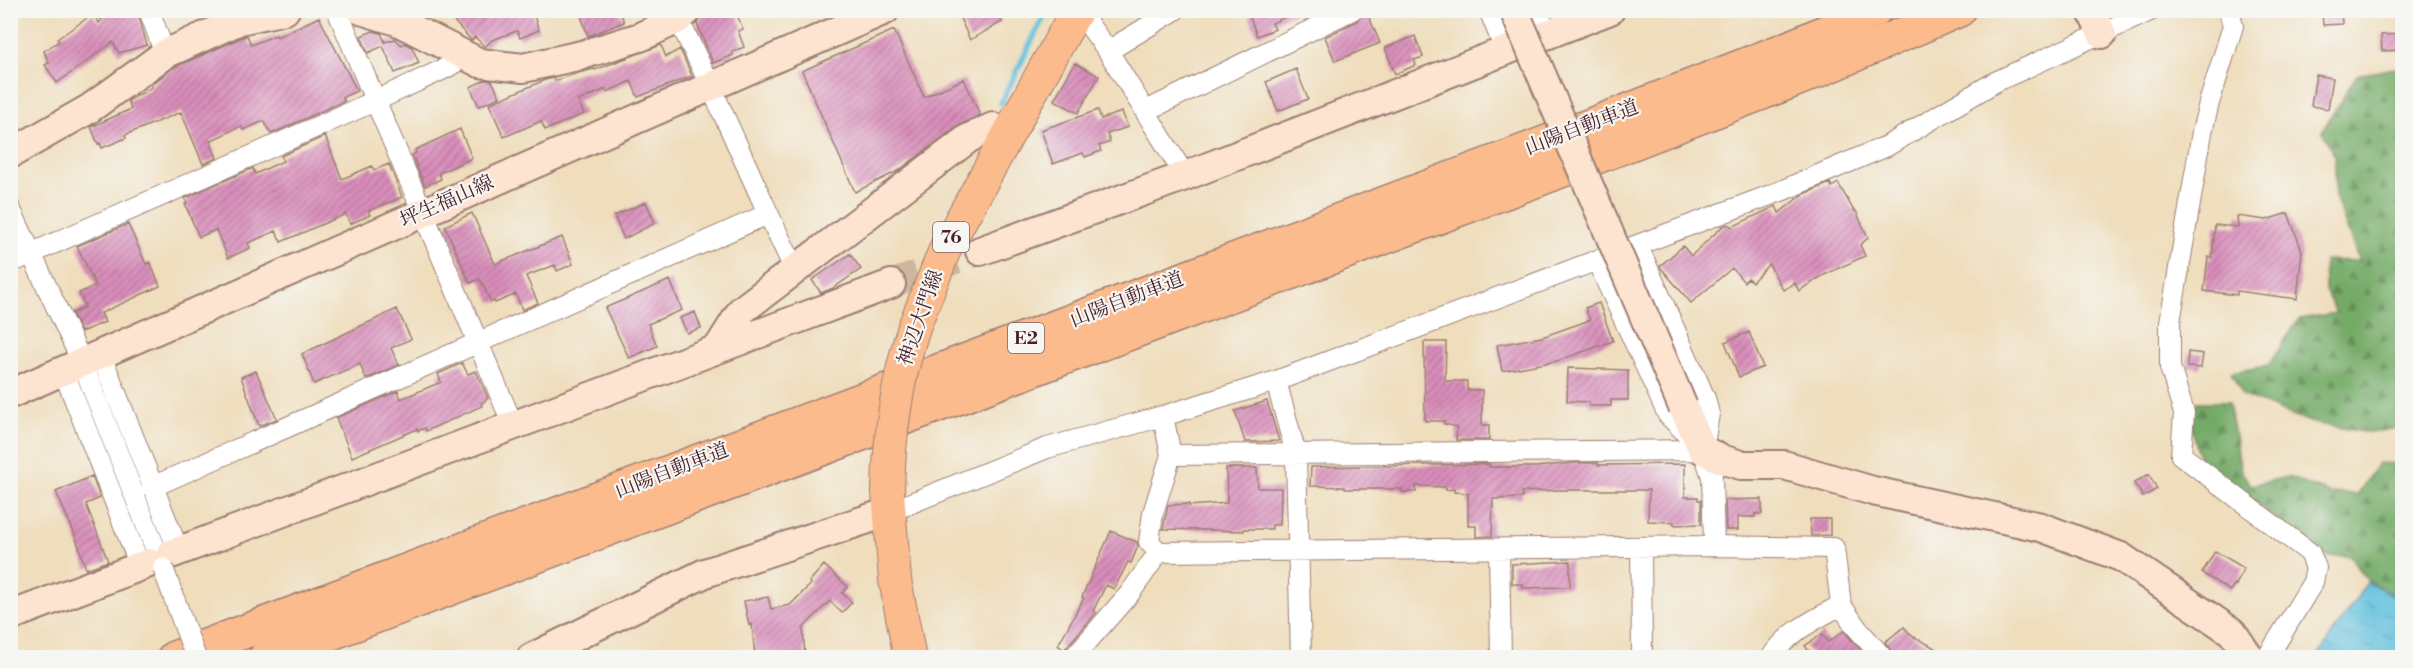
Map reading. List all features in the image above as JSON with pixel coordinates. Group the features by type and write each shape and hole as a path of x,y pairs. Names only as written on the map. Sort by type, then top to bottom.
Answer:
{"highway":[{"name":"山陽自動車道","path":"174,657 1529,149 1788,48 1875,10"},
{"name":"山陽自動車道","path":"266,657 1540,179 1803,76 1959,10"}],"main road":[{"name":"神辺大門線","path":"910,657 895,580 888,502 888,459 902,365 914,327 946,247 1076,14"}],"street":[{"path":"149,10 165,54"},
{"path":"10,154 89,109 165,54 240,20 285,10"},
{"path":"336,10 513,425"},
{"path":"361,10 397,21 464,57 480,63 523,68 582,55 640,38 679,13 795,270"},
{"name":"坪生福山線","path":"10,394 885,10"},
{"path":"1108,51 1175,10"},
{"path":"1146,111 1352,10"},
{"path":"1489,10 1506,52"},
{"path":"1514,10 1703,450 1712,477 1714,546"},
{"path":"980,251 1185,176 1506,52 1542,23 1610,10"},
{"path":"531,657 705,573 888,502 1047,448 1163,416 1276,381 1781,191 1887,146 2097,23 2152,10"},
{"path":"2229,10 2233,26 2204,122 2171,311 2170,367 2184,413 2181,454 2310,553 2316,568 2313,582 2267,657"},
{"path":"1076,14 1089,25 1108,51 1185,176"},
{"path":"10,263 375,101 446,68 464,57"},
{"path":"719,347 742,310 969,138 993,127 1008,134"},
{"path":"10,208 82,362 196,657"},
{"path":"152,487 768,214"},
{"path":"1638,246 1705,398 1709,414 1703,450"},
{"path":"1597,261 1668,415 1703,450 1741,465 1784,465 1873,491 2041,527 2121,557 2232,632 2250,657"},
{"path":"10,616 891,284"},
{"path":"769,289 762,309 766,318 782,324"},
{"path":"82,362 152,487 160,561"},
{"path":"1276,381 1296,454 1301,657"},
{"path":"1163,416 1171,455 1153,513 1149,542 1159,552 1714,546 1834,548 1841,605 1856,627 1883,657"},
{"path":"1171,455 1703,450"},
{"path":"1641,548 1642,657"},
{"path":"1499,550 1501,657"},
{"path":"1073,657 1130,593 1159,552"},
{"path":"1772,657 1802,627 1841,605"}],"green space":[{"path":"2402,67 2402,427 2369,433 2313,423 2243,396 2231,372 2268,366 2299,319 2336,313 2325,290 2324,260 2359,261 2335,195 2335,157 2322,131 2357,75"},
{"path":"2198,402 2229,402 2241,471 2251,485 2288,477 2329,493 2358,494 2378,463 2397,464 2402,472 2402,601 2368,581 2350,556 2327,556 2200,462 2190,417"}],"water":[{"path":"2368,581 2402,601 2402,657 2317,657"}],"building":[{"path":"109,10 137,10 147,45 119,53 113,42 57,83 45,65 49,63 44,51 93,14 99,23"},
{"path":"444,10 532,10 539,30 520,38 517,31 492,40 485,47 475,37 470,39"},
{"path":"579,10 619,10 624,22 588,36"},
{"path":"712,10 735,10 743,29 738,31 744,47 732,52 733,55 713,63 697,24 704,14"},
{"path":"970,10 996,10 1002,22 970,40 959,16"},
{"path":"1261,10 1301,10 1272,23 1275,29 1257,36 1249,15"},
{"path":"1364,10 1380,43 1335,61 1325,37 1357,21"},
{"path":"2322,10 2341,10 2342,24 2323,25"},
{"path":"319,17 357,91 343,97 344,101 271,134 264,121 243,130 241,126 210,141 217,158 203,164 181,112 125,135 126,138 102,148 100,143 98,144 91,127 131,109 128,101 152,87 151,85 173,68 247,35 251,45 276,35 277,37"},
{"path":"894,30 924,97 964,79 980,115 959,125 898,171 855,192 802,71"},
{"path":"373,31 381,33 385,42 395,39 402,45 405,43 412,47 419,63 395,73 383,46 368,53 361,36"},
{"path":"2403,34 2403,50 2382,51 2381,35"},
{"path":"1415,36 1423,57 1414,60 1416,65 1395,74 1385,48"},
{"path":"661,45 666,57 680,49 692,76 638,97 631,81 607,92 606,89 578,101 584,114 545,130 541,121 504,137 489,104 545,80 554,78 555,81 595,70"},
{"path":"1075,63 1099,76 1078,113 1054,100"},
{"path":"1296,69 1308,99 1278,111 1266,82"},
{"path":"2316,75 2333,78 2328,109 2311,106"},
{"path":"485,80 492,81 500,97 479,106 470,87"},
{"path":"1098,110 1101,119 1122,112 1128,127 1107,134 1110,142 1099,146 1101,151 1085,157 1083,153 1053,164 1041,130"},
{"path":"460,129 472,158 439,173 441,179 425,186 412,155 416,153 415,150"},
{"path":"325,136 342,179 372,166 374,170 389,164 402,197 368,211 370,215 350,224 346,214 281,242 276,231 248,243 250,248 228,258 216,230 199,237 185,204 187,203 185,198 253,168 255,174 283,161 281,156"},
{"path":"1830,183 1832,187 1838,183 1856,211 1868,238 1860,245 1865,256 1822,276 1799,291 1795,283 1783,290 1769,264 1752,282 1748,278 1744,282 1732,268 1691,303 1660,266 1683,246 1691,256 1723,226 1728,224 1732,227 1776,206 1779,213 1802,195"},
{"path":"646,202 655,223 624,239 614,216"},
{"path":"472,213 495,264 562,237 573,264 557,271 555,265 526,276 538,303 522,310 516,294 495,303 491,302 480,279 470,283 445,226"},
{"path":"2288,213 2302,251 2297,299 2237,291 2237,295 2204,291 2208,257 2212,258 2215,225 2238,227 2237,216 2266,220"},
{"path":"128,224 146,264 150,262 160,286 101,313 105,322 81,332 72,313 85,307 79,293 96,286 77,246"},
{"path":"850,254 861,269 833,288 821,293 812,280"},
{"path":"670,280 682,310 648,324 657,346 629,358 605,308"},
{"path":"1599,303 1613,341 1557,361 1502,371 1497,345 1542,337 1590,320 1585,308"},
{"path":"397,309 411,339 391,348 399,365 366,379 360,364 314,384 302,354"},
{"path":"695,312 701,328 687,333 680,318"},
{"path":"1749,332 1763,367 1739,377 1725,342"},
{"path":"1424,342 1446,342 1445,381 1467,381 1467,390 1482,390 1482,425 1489,425 1489,440 1456,440 1457,427 1444,424 1444,421 1425,421"},
{"path":"2188,352 2203,354 2201,368 2187,367"},
{"path":"462,363 468,374 476,371 488,398 481,404 482,406 426,431 425,428 418,431 417,429 352,457 336,418 398,391 401,399 441,382 438,374"},
{"path":"1568,368 1628,370 1628,400 1611,400 1611,406 1589,406 1589,402 1567,401"},
{"path":"256,371 277,419 259,426 241,377"},
{"path":"1267,401 1279,441 1245,442 1235,411"},
{"path":"1573,463 1685,464 1685,497 1698,497 1698,500 1701,500 1701,524 1674,525 1674,522 1648,521 1649,490 1522,492 1522,498 1493,499 1492,536 1476,537 1476,526 1468,526 1468,493 1454,492 1454,489 1446,490 1446,487 1416,486 1416,492 1402,492 1402,489 1345,489 1345,487 1310,486 1311,467 1489,464 1489,467 1536,467"},
{"path":"1226,468 1257,468 1258,488 1281,488 1280,525 1272,525 1272,529 1244,529 1244,531 1163,529 1168,505 1227,503"},
{"path":"2149,474 2157,489 2143,497 2134,483"},
{"path":"92,476 100,498 86,504 108,561 86,569 75,535 56,492"},
{"path":"1762,499 1762,514 1755,514 1755,517 1738,517 1738,530 1726,530 1725,500"},
{"path":"1810,519 1830,519 1830,535 1811,536"},
{"path":"1111,531 1137,542 1138,546 1131,563 1128,562 1114,589 1106,585 1093,611 1096,613 1064,650 1058,645 1084,598 1082,597"},
{"path":"2215,551 2244,568 2236,585 2230,591 2202,573"},
{"path":"1570,561 1570,587 1523,588 1523,584 1512,584 1512,564"},
{"path":"824,565 848,587 842,593 852,602 842,613 830,601 803,628 805,657 755,657 752,624 749,625 744,601 768,597 771,609 790,605 811,584 809,582"},
{"path":"1904,627 1912,636 1952,657 1895,657 1885,642"},
{"path":"1844,631 1866,657 1808,657 1812,655 1805,646 1822,634 1828,642"}],"waterway":[{"path":"1001,103 1047,10"}],"tunnel":[{"path":"891,284 980,251"}]}
